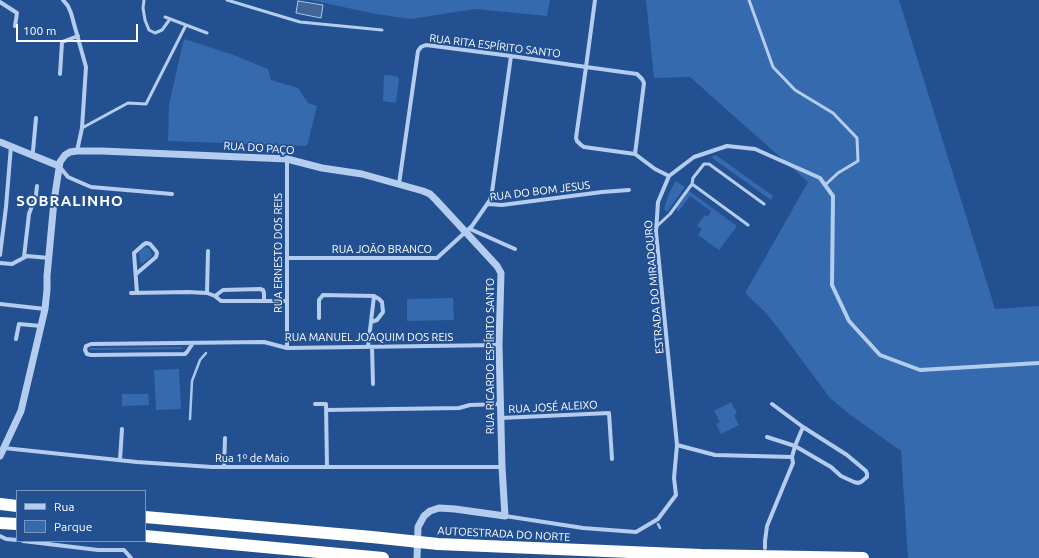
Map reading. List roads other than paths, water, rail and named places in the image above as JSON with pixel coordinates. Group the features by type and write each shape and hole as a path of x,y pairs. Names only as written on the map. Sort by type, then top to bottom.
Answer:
{"highway":[{"path":"0,504 16,506"},
{"name":"AUTOESTRADA DO NORTE","path":"146,517 438,544 701,556 863,558"},
{"path":"0,522 16,524"},
{"path":"146,536 378,558"}],"street":[{"path":"0,456 21,411 45,309 54,201 60,160 70,152 77,151 82,128 86,67 71,13 63,0"},
{"path":"595,0 576,138 577,141 584,147 635,154 655,169 669,176"},
{"path":"0,2 17,13 15,26"},
{"path":"60,74 62,42 78,36"},
{"name":"RUA RITA ESPÍRITO SANTO","path":"399,184 418,51 421,47 426,45 637,74 644,83 635,154"},
{"path":"488,204 492,192 511,56"},
{"path":"33,151 36,118"},
{"path":"0,142 59,166 68,177 91,187 172,194"},
{"path":"0,255 11,146"},
{"name":"ESTRADA DO MIRADOURO","path":"505,516 583,528 636,532 658,519 676,495 674,478 677,445 656,227 658,202 669,176 694,157 727,146 754,149 820,178 826,185"},
{"name":"RUA DO PAÇO","path":"77,151 287,159 322,168 362,174 430,194 468,230"},
{"name":"RUA ERNESTO DOS REIS","path":"287,159 287,348"},
{"path":"826,185 833,196 832,285 849,321 880,355 920,370 1039,363"},
{"path":"24,258 29,214 36,195 37,186"},
{"name":"RUA DO BOM JESUS","path":"468,230 474,225 488,204 502,205 629,190"},
{"path":"468,230 515,249"},
{"name":"RUA JOÃO BRANCO","path":"287,258 438,258 468,230"},
{"name":"RUA RICARDO ESPÍRITO SANTO","path":"468,230 501,273 499,345 500,418 505,516"},
{"path":"136,274 156,257 157,253 150,244 146,243 134,253 137,293"},
{"path":"207,294 208,251"},
{"path":"0,263 12,264 28,256 49,258"},
{"path":"215,296 223,290 260,289 263,290 264,300"},
{"path":"131,293 188,292 215,296 220,301 287,301"},
{"path":"319,318 319,300 323,295 374,296 382,302 383,312 377,320 371,322"},
{"path":"373,384 370,347 374,296"},
{"path":"0,304 45,309"},
{"path":"16,339 19,324 41,326"},
{"name":"RUA MANUEL JOAQUIM DOS REIS","path":"193,343 185,354 91,355 87,354 85,350 87,345 91,344 264,342 287,348 499,345"},
{"path":"315,404 326,404 327,467"},
{"path":"326,410 459,408 470,405 500,404"},
{"path":"767,437 795,446 831,467 841,476 854,482 861,482 867,475 866,472 847,455 772,404"},
{"name":"RUA JOSÉ ALEIXO","path":"500,418 609,413 612,459"},
{"path":"765,548 767,526 791,469 795,446 804,427"},
{"path":"120,460 122,429"},
{"path":"224,467 225,438"},
{"path":"677,445 715,455 792,457"},
{"name":"Rua 1º de Maio","path":"4,448 145,463 224,467 502,467"},
{"path":"417,558 418,527 424,516 430,511 439,508 455,509 505,516"},
{"path":"0,536 6,539 16,540"},
{"path":"31,542 98,550 124,550 131,558"}],"lane":[{"path":"144,0 143,8 145,20 149,30 155,33 162,30 170,19"},
{"path":"227,0 300,22 382,30"},
{"path":"749,0 773,67 795,90 833,113 857,138 858,160 838,173 826,185"},
{"path":"165,17 207,33"},
{"path":"82,128 128,103 146,104 186,25"},
{"path":"656,227 670,214 692,184 694,178 703,165 706,164 709,164 764,204"},
{"path":"692,184 748,225"}],"waterway":[{"path":"190,419 192,381 200,360 206,353"},
{"path":"658,524 660,528"}],"district":[{"name":"SOBRALINHO","path":"70,201"}]}
